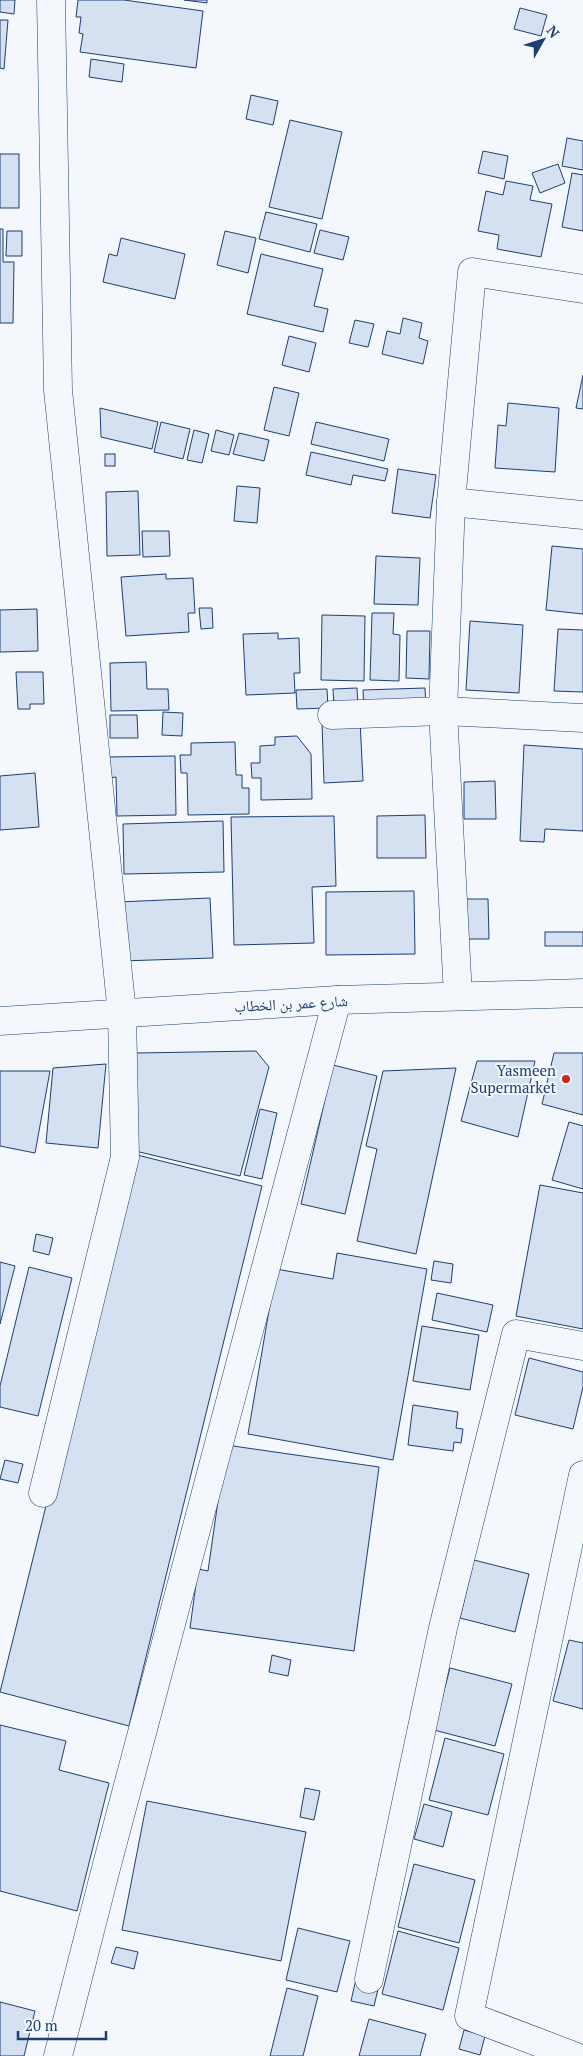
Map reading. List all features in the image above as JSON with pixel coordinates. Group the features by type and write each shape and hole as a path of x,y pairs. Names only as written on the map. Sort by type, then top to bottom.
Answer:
{"street":[{"path":"43,1493 125,1157 122,1013 58,390 51,0"},
{"path":"458,996 443,711 451,502 472,272 583,289"},
{"path":"451,502 583,515"},
{"path":"332,715 443,711 583,718"},
{"name":"شارع عمر بن الخطاب","path":"0,1021 337,1000 583,993"},
{"path":"58,2056 337,1000"},
{"path":"369,1979 444,1628 516,1334 583,1346"},
{"path":"574,2056 469,2016 583,1475"}],"building":[{"path":"0,0 15,0 14,14 0,12"},
{"path":"78,0 124,0 203,11 196,68 80,52 83,34 79,33 81,17 76,17"},
{"path":"184,0 207,0 207,3"},
{"path":"520,8 547,15 541,36 514,29"},
{"path":"0,20 8,20 4,69 0,68"},
{"path":"91,59 124,64 122,82 89,77"},
{"path":"251,95 278,101 273,125 246,119"},
{"path":"290,120 342,132 322,219 269,207"},
{"path":"567,138 583,141 583,170 562,166"},
{"path":"483,151 508,156 504,179 478,173"},
{"path":"0,154 19,154 19,208 0,208"},
{"path":"558,164 565,183 540,193 532,173"},
{"path":"572,173 583,175 583,231 562,227"},
{"path":"506,181 533,186 530,200 552,204 541,257 497,249 499,235 478,231 486,191 503,195"},
{"path":"266,212 317,224 310,252 259,239"},
{"path":"0,229 3,229 3,262 14,262 13,323 0,323"},
{"path":"320,230 349,237 343,260 314,253"},
{"path":"7,231 22,231 22,256 6,256"},
{"path":"225,231 256,238 248,273 217,265"},
{"path":"121,238 185,254 175,299 103,282 109,254 117,256"},
{"path":"261,254 323,269 314,306 328,309 323,332 247,314"},
{"path":"403,318 422,323 419,338 428,341 423,364 382,354 387,331 400,334"},
{"path":"355,320 374,324 368,347 349,343"},
{"path":"289,336 316,343 309,372 282,365"},
{"path":"583,375 583,409 576,408"},
{"path":"274,387 299,393 289,436 264,430"},
{"path":"508,403 559,408 555,472 495,468 498,425 506,426"},
{"path":"100,408 158,422 152,449 101,437"},
{"path":"161,422 190,429 183,459 154,452"},
{"path":"316,422 389,439 384,461 311,444"},
{"path":"194,430 209,434 202,463 187,460"},
{"path":"216,430 234,435 229,455 211,451"},
{"path":"239,433 269,440 264,461 233,454"},
{"path":"311,452 388,469 385,481 353,475 351,485 306,475"},
{"path":"105,454 115,454 115,466 105,466"},
{"path":"398,469 436,475 430,518 392,513"},
{"path":"237,486 260,488 257,523 234,521"},
{"path":"138,491 140,555 107,556 106,492"},
{"path":"142,531 169,531 170,556 143,557"},
{"path":"552,546 583,549 583,614 546,610"},
{"path":"376,556 420,558 418,605 374,604"},
{"path":"166,574 166,579 193,578 195,613 188,613 189,632 126,636 121,577"},
{"path":"199,608 212,608 213,628 201,629"},
{"path":"37,609 38,651 0,652 0,610"},
{"path":"372,613 394,613 393,634 400,635 399,681 370,680"},
{"path":"322,615 365,616 364,681 321,680"},
{"path":"470,621 523,625 519,693 466,690"},
{"path":"558,629 583,630 583,692 554,691"},
{"path":"407,631 430,631 429,679 406,678"},
{"path":"278,633 278,639 299,638 300,673 294,673 295,693 246,695 243,634"},
{"path":"146,662 147,689 168,689 169,710 111,711 110,663"},
{"path":"16,672 43,672 44,704 30,704 30,709 18,709"},
{"path":"357,688 358,707 334,708 333,689"},
{"path":"425,688 426,708 364,710 363,690"},
{"path":"327,689 328,708 297,709 296,690"},
{"path":"163,712 183,713 182,736 162,735"},
{"path":"110,715 137,715 138,738 110,738"},
{"path":"360,720 363,781 324,783 322,722"},
{"path":"297,736 311,754 312,799 261,800 261,778 252,778 251,763 260,763 260,746 275,745 275,737"},
{"path":"235,742 236,775 242,775 242,788 249,788 249,814 188,815 187,773 181,773 180,755 191,755 191,743"},
{"path":"524,745 583,749 583,831 545,829 544,842 520,841"},
{"path":"175,756 176,815 117,816 116,777 108,778 108,757"},
{"path":"35,773 39,827 0,830 0,776"},
{"path":"495,781 496,819 464,819 464,782"},
{"path":"425,815 426,858 377,858 377,816"},
{"path":"334,816 336,886 312,887 314,943 234,945 231,817"},
{"path":"223,821 224,872 124,874 123,824"},
{"path":"414,891 415,954 326,955 326,892"},
{"path":"210,898 213,958 121,961 118,902"},
{"path":"465,899 488,899 489,939 465,939"},
{"path":"545,932 583,932 583,946 545,946"},
{"path":"256,1051 269,1067 240,1176 127,1149 136,1053"},
{"name":"Yasmeen Supermarket","path":"554,1053 583,1053 583,1115 542,1104"},
{"path":"477,1061 535,1061 518,1137 461,1121"},
{"path":"106,1064 98,1148 46,1143 53,1068"},
{"path":"333,1065 377,1076 345,1214 301,1204"},
{"path":"456,1068 416,1254 357,1241 377,1149 366,1146 383,1071"},
{"path":"0,1071 50,1071 35,1153 0,1146"},
{"path":"260,1109 277,1113 262,1179 244,1175"},
{"path":"569,1122 583,1126 583,1189 552,1180"},
{"path":"133,1154 262,1186 129,1726 0,1692"},
{"path":"540,1185 583,1193 583,1329 516,1316"},
{"path":"36,1234 53,1238 49,1255 33,1251"},
{"path":"337,1253 427,1269 393,1460 248,1434 276,1269 333,1279"},
{"path":"434,1261 453,1264 451,1283 431,1280"},
{"path":"0,1262 15,1266 0,1324"},
{"path":"29,1267 72,1278 38,1416 0,1407 0,1386"},
{"path":"437,1293 493,1305 487,1332 432,1320"},
{"path":"422,1326 479,1335 470,1390 413,1381"},
{"path":"529,1358 583,1372 583,1387 573,1429 515,1415"},
{"path":"413,1405 458,1412 456,1428 463,1429 461,1443 454,1442 453,1451 408,1445"},
{"path":"226,1445 379,1467 354,1651 190,1628 198,1569 208,1571"},
{"path":"5,1460 23,1464 18,1483 0,1479"},
{"path":"474,1560 529,1574 515,1632 460,1618"},
{"path":"569,1640 583,1643 583,1709 553,1701"},
{"path":"272,1655 291,1660 288,1676 269,1672"},
{"path":"450,1668 512,1684 495,1746 434,1730"},
{"path":"0,1725 66,1741 59,1770 109,1783 77,1911 0,1891"},
{"path":"445,1738 504,1754 488,1815 429,1800"},
{"path":"305,1788 320,1791 314,1820 300,1817"},
{"path":"147,1801 306,1832 281,1961 122,1930"},
{"path":"424,1804 452,1812 443,1847 414,1839"},
{"path":"414,1864 475,1880 459,1943 398,1927"},
{"path":"298,1928 350,1941 337,1992 286,1980"},
{"path":"398,1931 459,1948 443,2010 382,1994"},
{"path":"116,1947 138,1952 134,1969 111,1963"},
{"path":"356,1979 379,1985 374,2006 351,2001"},
{"path":"287,1988 318,1996 303,2056 270,2056"},
{"path":"0,2002 35,2011 24,2056 0,2056"},
{"path":"369,2019 426,2034 420,2056 359,2056"},
{"path":"464,2030 485,2036 480,2055 459,2049"}],"place":[{"name":"Yasmeen Supermarket","path":"566,1079"}]}
